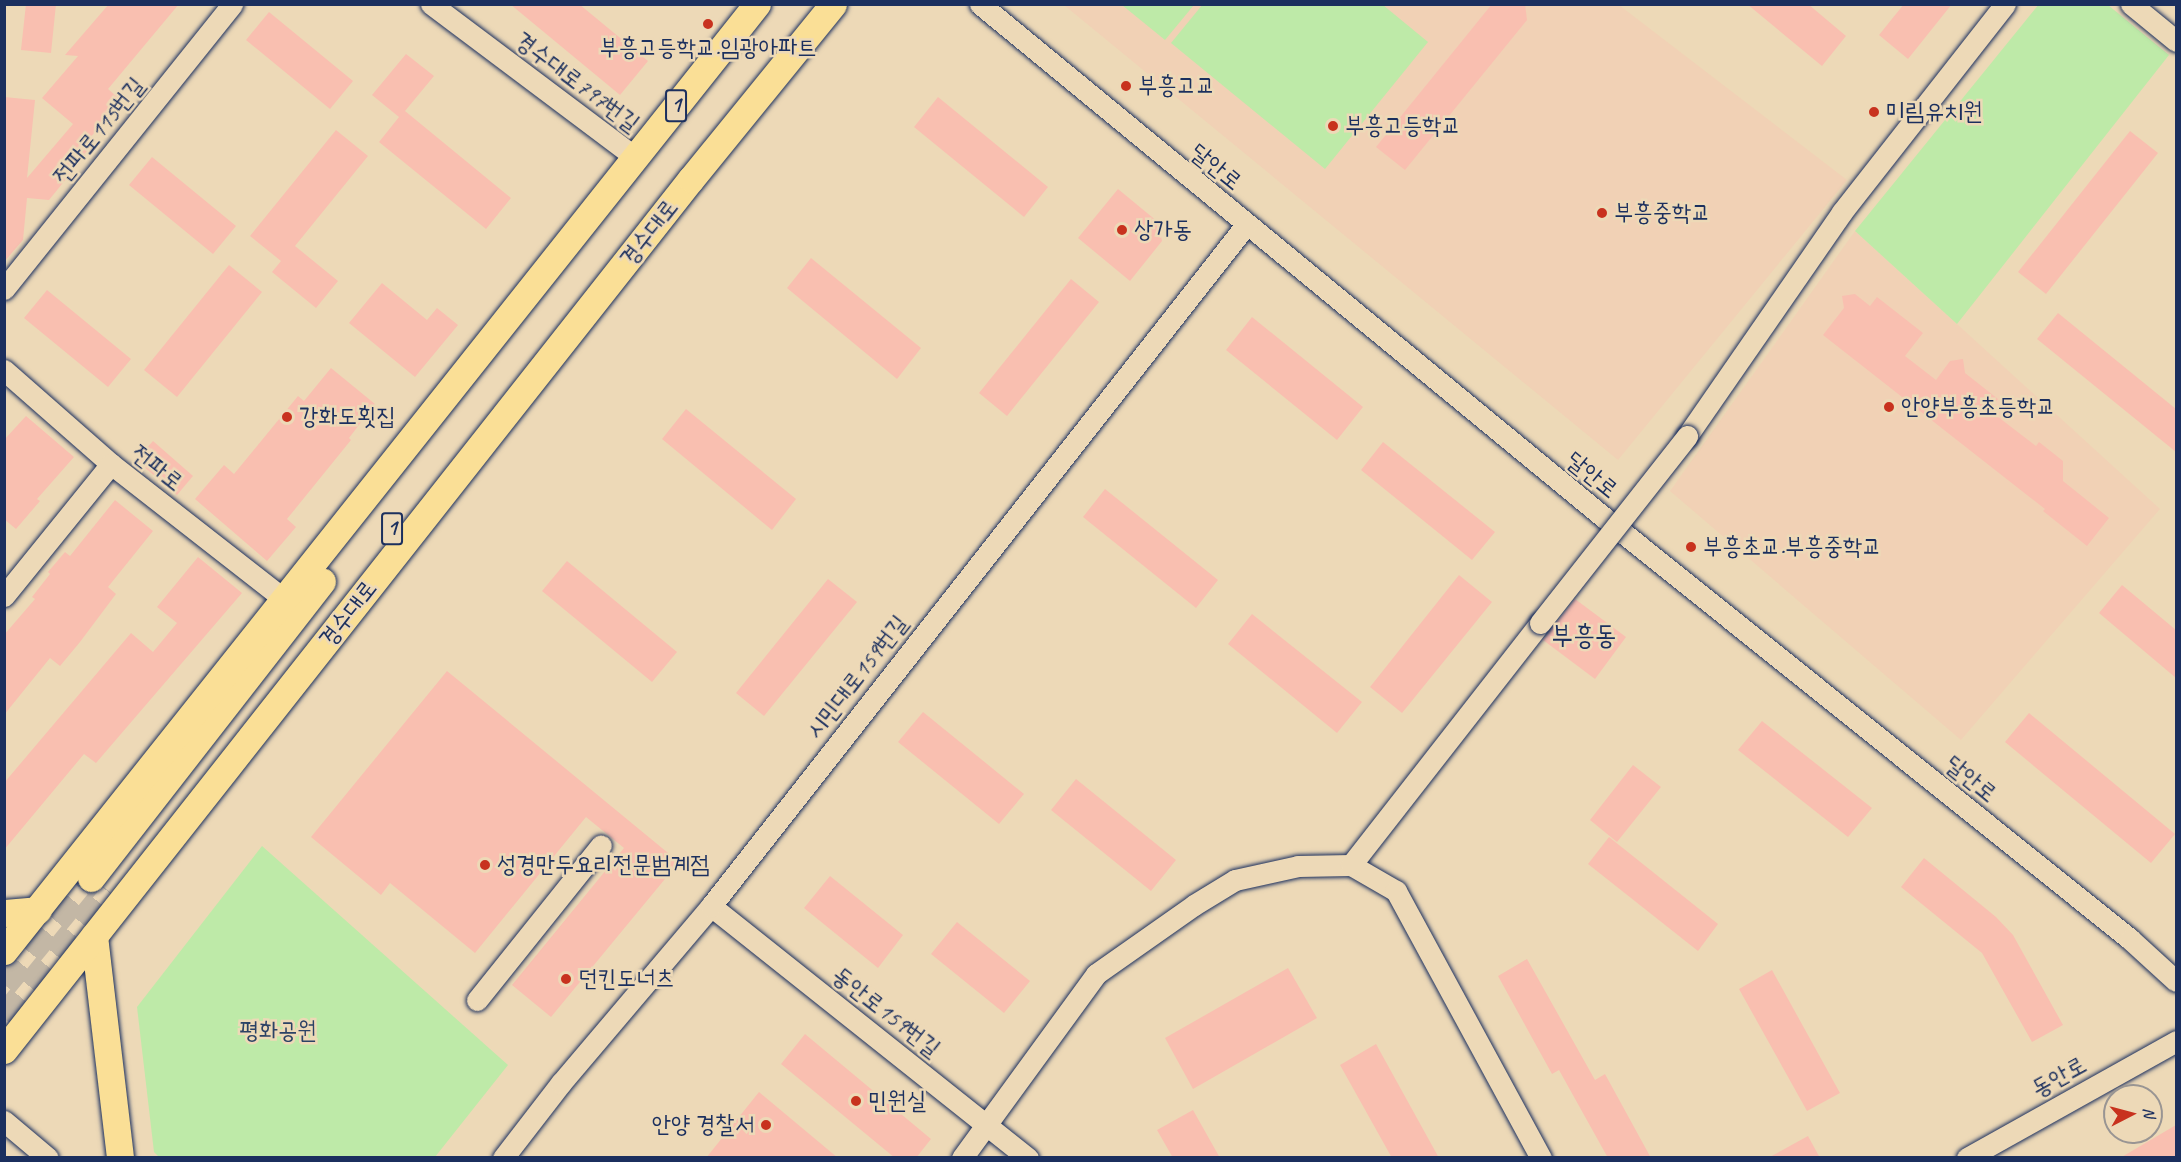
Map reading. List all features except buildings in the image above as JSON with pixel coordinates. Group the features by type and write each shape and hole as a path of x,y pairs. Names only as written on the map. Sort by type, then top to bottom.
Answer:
{"main road":[{"name":"경수대로","path":"4,951 757,4"},
{"name":"경수대로","path":"4,1050 691,179 833,4"},
{"name":"경수대로","path":"595,207 449,417 99,884 469,431 691,179"},
{"path":"4,913 38,910"},
{"path":"94,936 120,1158"}],"street":[{"name":"전파로115번길","path":"4,289 232,4"},
{"name":"경수대로797번길","path":"431,4 635,157"},
{"name":"달안로","path":"980,4 1246,225 1665,567 2130,939 2176,981"},
{"path":"1351,865 1687,436 1842,212 2005,4"},
{"path":"2131,4 2176,41"},
{"name":"시민대로159번길","path":"503,1158 561,1083 711,906 1246,225"},
{"name":"전파로","path":"4,370 111,464 284,599"},
{"path":"4,596 111,464"},
{"path":"477,1000 601,845"},
{"path":"962,1158 1096,974 1235,880 1298,866 1351,865 1396,891 1541,1158"},
{"name":"동안로159번길","path":"711,906 1028,1158"},
{"name":"동안로","path":"1967,1158 2176,1041"},
{"path":"4,1121 48,1158"}],"shaded area":[{"name":"부흥중학교","path":"1064,5 1619,5 1847,180 1618,460"},
{"name":"안양부흥초등학교","path":"1855,231 2160,509 1961,740 1670,491"}],"green space":[{"path":"1203,4 1383,5 1428,42 1325,169 1171,43"},
{"path":"2039,4 2108,5 2169,55 1957,324 1855,231"},
{"path":"1122,5 1194,5 1165,40"},
{"name":"평화공원","path":"262,846 508,1065 435,1157 160,1158 154,1152 137,1007"}],"tunnel":[{"path":"4,984 91,878"},
{"path":"4,1018 108,890"}],"place":[{"name":"부흥고등학교.임광아파트","path":"708,24"},
{"name":"부흥고교","path":"1126,86"},
{"name":"미림유치원","path":"1874,112"},
{"name":"부흥고등학교","path":"1333,126"},
{"name":"부흥중학교","path":"1602,213"},
{"name":"상가동","path":"1122,230"},
{"name":"안양부흥초등학교","path":"1889,407"},
{"name":"강화도횟집","path":"287,417"},
{"name":"부흥초교.부흥중학교","path":"1691,547"},
{"name":"성경만두요리전문범계점","path":"485,865"},
{"name":"던킨도너츠","path":"566,979"},
{"name":"민원실","path":"856,1101"},
{"name":"안양 경찰서","path":"766,1125"}],"district":[{"name":"부흥동","path":"1584,636"}]}
